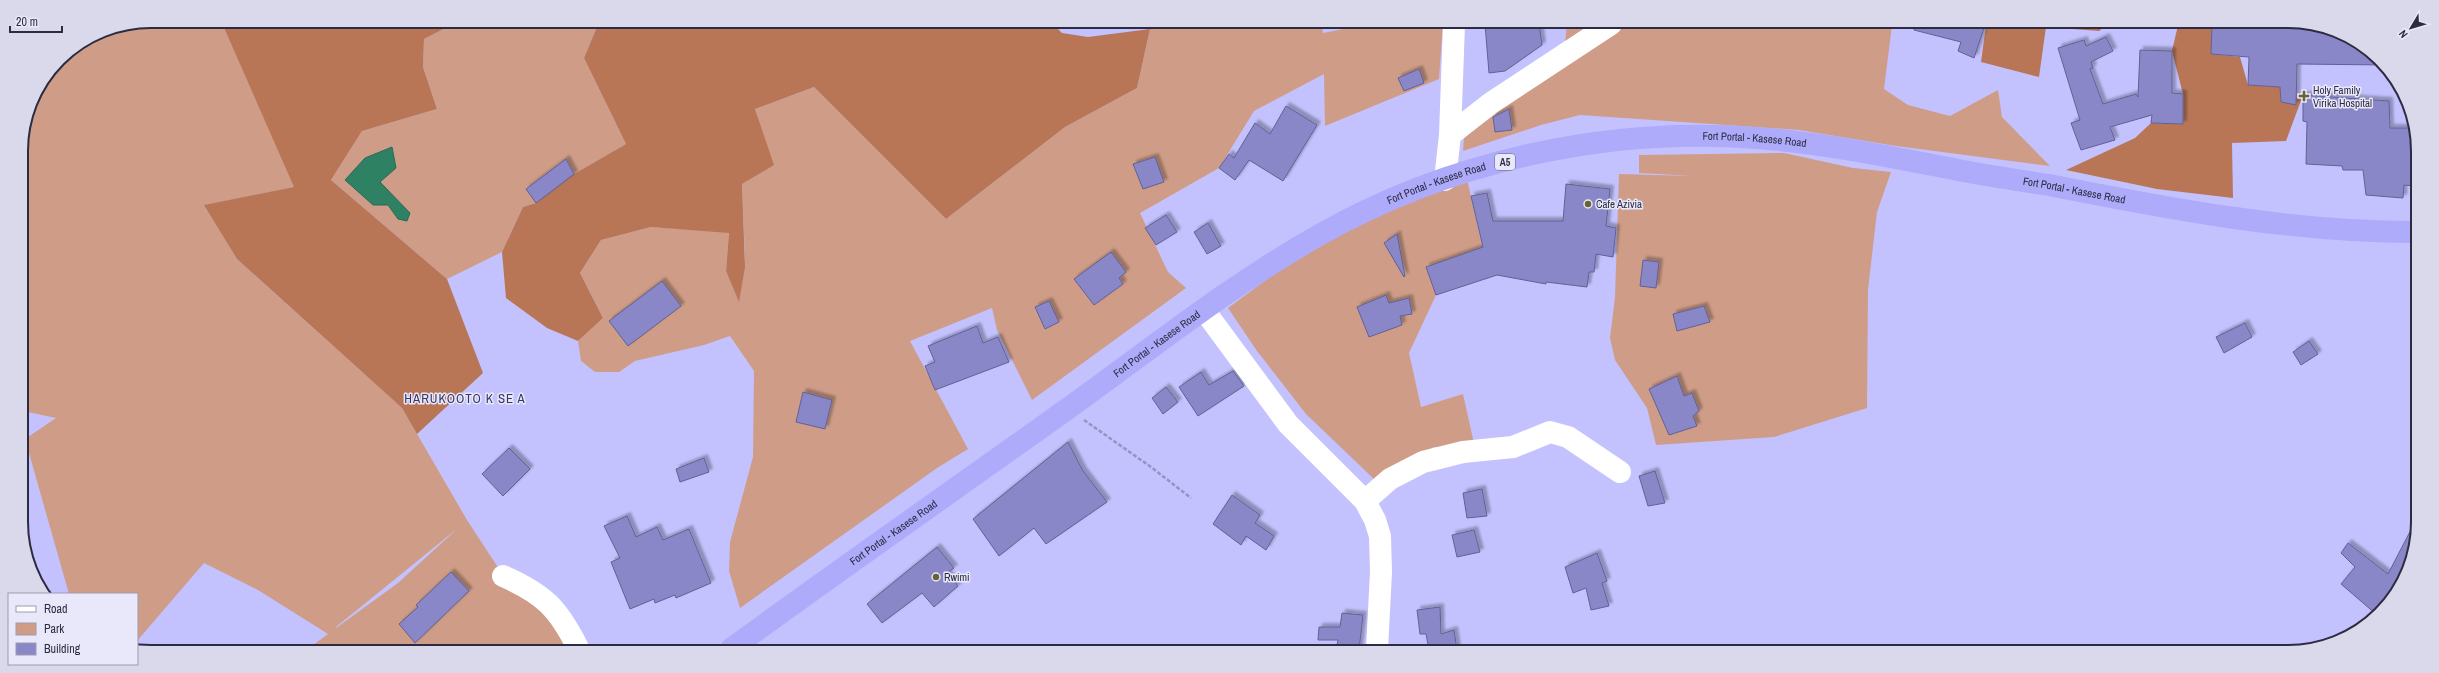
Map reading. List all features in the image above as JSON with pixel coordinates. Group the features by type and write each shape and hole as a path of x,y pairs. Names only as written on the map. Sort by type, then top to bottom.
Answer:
{"highway":[{"name":"Fort Portal - Kasese Road","path":"737,645 1204,310 1322,234 1401,195 1445,180 1560,147 1629,137 1755,138 1872,153 2162,207 2258,222 2386,232 2411,232"}],"street":[{"path":"1445,180 1450,135 1454,28"},
{"path":"1450,135 1491,103 1605,28"},
{"path":"1204,310 1288,424 1365,501 1380,536 1382,572 1377,645"},
{"path":"1365,501 1390,480 1423,462 1463,452 1513,447 1550,432 1568,437 1620,472"},
{"path":"503,576 529,587 542,597 561,618 576,645"}],"path":[{"path":"1067,409 1151,467 1191,498"}],"green space":[{"path":"224,28 295,187 205,205 237,259 402,408 467,520 499,569 583,645 313,645 328,634 258,590 204,563 138,640 138,593 69,593 28,450 28,437 56,418 28,412 28,143 32,119 37,104 54,76 70,59 83,49 104,37 135,29","holes":["458,528 398,583 336,627"]},
{"path":"445,28 596,28 584,58 626,144 574,174 566,160 536,203 523,207 502,252 447,279 331,180 362,131 437,109 423,67 424,39"},
{"path":"1322,28 1323,33 1348,28 1443,28 1439,79 1325,126 1324,74 1254,111 1219,168 1140,213 1168,272 1186,288 1032,400 997,330 992,308 910,341 968,449 937,468 740,608 729,571 730,542 753,457 754,371 730,336 704,345 635,361 619,372 595,372 581,361 578,341 603,318 580,273 601,240 651,227 729,232 726,271 739,301 745,258 742,184 773,165 755,109 814,87 946,219 1065,127 1137,88 1150,29"},
{"path":"1567,28 1589,28 1565,42"},
{"path":"1622,28 1892,28 1884,89 1908,105 1950,116 1998,90 2002,117 2050,166 1896,146 1799,130 1580,115 1541,125 1463,151 1464,138 1483,122 1503,107"},
{"path":"1784,153 1853,168 1891,172 1877,212 1868,290 1867,408 1774,437 1656,445 1647,408 1615,360 1610,338 1615,297 1619,174 1693,176 1639,173 1639,155"},
{"path":"1467,179 1482,245 1494,274 1436,295 1409,353 1421,407 1463,394 1475,448 1434,447 1403,462 1375,480 1306,414 1257,351 1228,308 1301,254 1354,223"}],"shaded area":[{"path":"224,28 445,28 424,39 423,67 437,109 362,131 331,180 447,279 483,373 417,434 402,408 237,259 204,205 294,187"},
{"path":"596,28 1057,28 1062,33 1088,37 1150,29 1137,88 1065,127 946,219 814,87 755,109 774,165 742,184 745,267 739,302 726,271 729,233 651,227 601,240 580,273 603,318 578,341 547,328 506,298 502,252 523,207 536,203 574,174 626,144 584,58"},
{"path":"1986,28 2046,28 2039,77 1981,62"},
{"path":"2059,28 2103,28 2099,31"},
{"path":"2177,28 2212,28 2211,54 2240,57 2248,85 2280,87 2281,102 2303,95 2286,141 2232,143 2233,198 2157,189 2066,170 2135,138 2151,123 2183,124 2183,94 2172,51"},
{"path":"392,147 396,168 380,182 410,213 407,221 398,219 388,205 373,205 345,180 365,158"}],"building":[{"path":"1485,28 1540,28 1542,45 1505,71 1489,73"},
{"path":"1914,28 1984,28 1974,58 1958,51 1961,42 1914,30"},
{"path":"2212,28 2304,29 2312,30 2342,41 2356,49 2376,65 2297,64 2296,105 2281,102 2280,87 2248,85 2249,57 2211,54"},
{"path":"2106,37 2113,51 2091,62 2093,68 2090,69 2103,104 2136,94 2138,97 2140,50 2172,51 2172,93 2183,94 2183,124 2151,123 2152,115 2110,127 2115,140 2081,150 2071,123 2080,120 2058,48 2084,40 2086,46"},
{"path":"1419,69 1424,83 1404,91 1398,78"},
{"path":"2303,95 2389,101 2390,128 2409,128 2411,186 2404,185 2403,198 2366,195 2363,170 2343,170 2342,166 2306,164 2307,122 2303,121"},
{"path":"1286,106 1317,125 1283,181 1249,160 1235,180 1219,168 1229,154 1234,158 1255,123 1270,134"},
{"path":"1509,109 1512,130 1495,132 1493,117"},
{"path":"1155,157 1164,182 1143,189 1133,164"},
{"path":"566,159 574,174 536,203 526,189"},
{"path":"1566,184 1610,189 1606,226 1616,228 1613,257 1596,254 1594,272 1589,272 1587,287 1546,282 1546,284 1497,275 1436,295 1426,267 1483,247 1471,196 1487,193 1493,221 1563,221"},
{"path":"1166,215 1177,232 1156,245 1145,228"},
{"path":"1208,223 1221,246 1207,254 1194,232"},
{"path":"1397,234 1405,276 1404,277 1384,243"},
{"path":"1111,252 1126,272 1119,278 1123,284 1094,305 1074,279"},
{"path":"1643,260 1659,262 1656,288 1640,286"},
{"path":"662,281 681,306 628,346 609,321"},
{"path":"1386,295 1389,303 1409,298 1412,314 1400,316 1402,325 1369,337 1357,307"},
{"path":"1049,301 1059,322 1045,329 1035,307"},
{"path":"1704,306 1710,322 1677,331 1673,314"},
{"path":"2245,323 2252,337 2224,353 2216,337"},
{"path":"977,326 983,343 998,337 1009,362 935,390 925,366 935,362 928,346"},
{"path":"2309,341 2318,354 2301,365 2293,352"},
{"path":"1233,371 1244,386 1198,416 1179,387 1201,372 1209,385"},
{"path":"1677,376 1684,396 1692,393 1699,411 1693,416 1697,426 1669,435 1649,389"},
{"path":"1166,387 1178,402 1163,414 1152,398"},
{"path":"803,392 832,400 825,429 796,422"},
{"path":"1068,442 1083,471 1107,502 1046,544 1034,528 999,556 973,519"},
{"path":"509,448 530,469 503,496 482,474"},
{"path":"704,458 709,472 680,482 676,469"},
{"path":"1655,471 1665,503 1648,506 1639,476"},
{"path":"1482,489 1487,516 1467,518 1463,493"},
{"path":"1232,495 1260,515 1255,523 1274,536 1266,550 1246,536 1241,545 1213,524"},
{"path":"627,516 636,537 657,527 663,540 689,529 711,583 676,598 675,595 655,603 654,599 630,609 611,562 620,558 604,526"},
{"path":"1474,530 1480,552 1457,557 1452,535"},
{"path":"2410,531 2409,546 2398,576 2390,590 2372,611 2341,584 2355,567 2341,553 2348,543 2388,574"},
{"path":"937,547 954,568 947,573 958,586 934,607 922,593 882,623 867,604"},
{"path":"1597,553 1607,581 1602,583 1609,606 1591,610 1586,588 1573,593 1565,567"},
{"path":"451,572 469,591 415,643 399,624 418,607 416,605"},
{"path":"1440,607 1441,634 1454,630 1456,645 1428,645 1426,634 1420,634 1417,610"},
{"path":"1342,613 1363,615 1360,645 1337,645 1338,640 1318,640 1319,627 1340,627"}],"place":[{"name":"Holy Family Virika Hospital","path":"2304,96"},
{"name":"Cafe Azivia","path":"1588,204"},
{"name":"Rwimi","path":"936,577"}],"district":[{"name":"HARUKOOTO K SE A","path":"465,398"}]}
